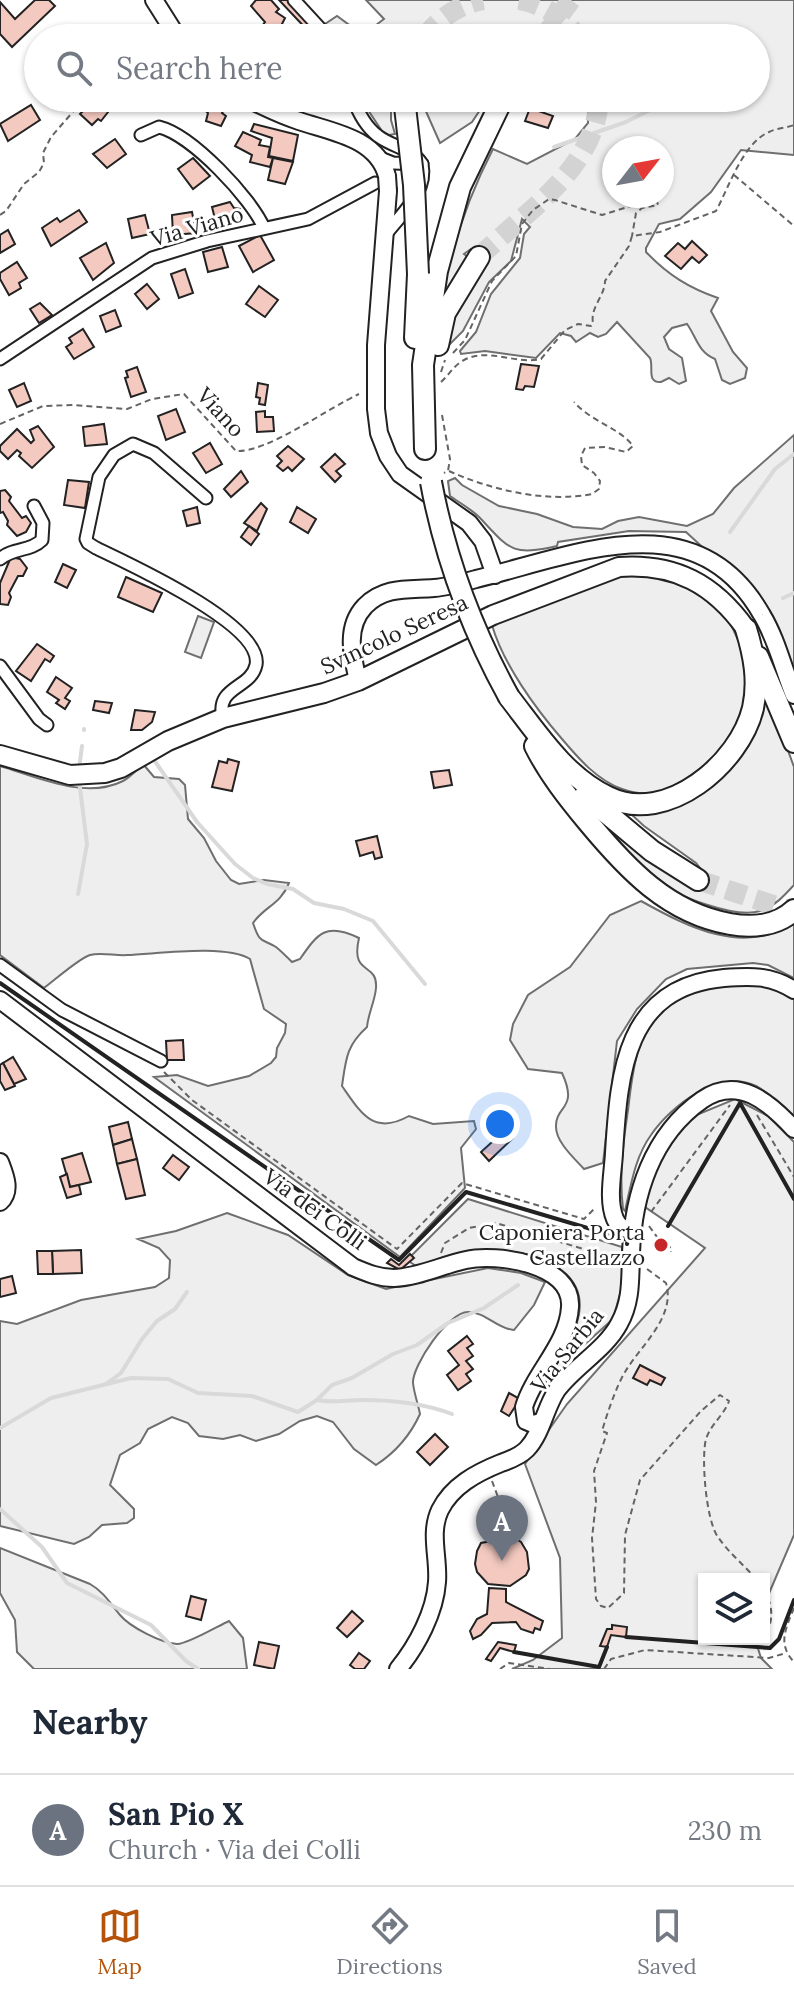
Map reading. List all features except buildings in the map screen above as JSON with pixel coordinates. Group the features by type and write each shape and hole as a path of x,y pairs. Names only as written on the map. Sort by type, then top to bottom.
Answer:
{"highway":[{"path":"406,112 415,197 418,274 413,374 415,410 425,449 440,475 449,556 478,637 542,759 600,837 625,866 648,886 675,904 706,918 738,926 778,921 794,910"},
{"path":"425,449 423,365 431,301 460,187 496,112"},
{"path":"425,449 442,323 457,291 479,257"},
{"path":"509,697 557,758 609,798 645,804 667,799 697,783 723,761 748,723 755,694 753,653 746,629"},
{"path":"746,629 794,742"},
{"path":"509,697 546,754 575,786 652,851 698,880"}],"main road":[{"name":"Svincolo Seresa","path":"0,755 70,775 105,773 223,718 324,693 358,681 493,615 619,567 641,565 682,574 719,596 746,629"}],"street":[{"path":"154,0 169,24"},
{"path":"294,0 316,24"},
{"path":"273,112 352,138 378,157 393,163 422,164"},
{"path":"359,112 379,137 413,153 422,164 424,178 420,190 386,234"},
{"path":"141,135 159,127 179,134 200,150 253,206 264,228"},
{"path":"378,157 384,184 386,234 376,345 379,433 388,456 400,474 469,523 483,541 495,575"},
{"name":"Via Viano","path":"0,359 152,258 186,247 308,219 384,184"},
{"path":"206,498 154,453 133,444 114,455 99,477 86,539 96,548 210,607 251,646 256,667 225,696 220,708 223,718"},
{"path":"0,559 9,551 32,547 42,540 43,523 34,506"},
{"path":"358,681 351,634 358,615 383,594 398,589 437,588 532,563 636,542 658,543 698,555 733,577 772,632 794,695"},
{"path":"0,666 39,719 47,725"},
{"path":"0,965 62,1010 163,1067"},
{"path":"640,1225 627,1231 618,1225 612,1207 623,1075 630,1044 639,1027 672,993 703,981 754,975 777,980 794,990"},
{"name":"Via dei Colli","path":"0,1000 353,1267 376,1277 392,1278 433,1271 466,1260 506,1260 546,1270 567,1287 571,1306 567,1323 524,1407 529,1423 541,1422"},
{"name":"Via Sarbia","path":"541,1422 556,1391 619,1325 631,1289 631,1258 640,1225 644,1182 659,1144 687,1111 705,1098 725,1090 747,1092 769,1105 794,1129"},
{"path":"0,1162 7,1189 0,1202"},
{"path":"398,1669 407,1659 430,1612 437,1584 434,1531 441,1508 461,1486 488,1468 526,1450 541,1422"}],"path":[{"path":"0,215 24,184 39,172 51,137 73,112"},
{"path":"632,236 660,232 716,211 751,148 762,136 794,125"},
{"path":"734,174 794,226"},
{"path":"656,198 658,205 639,209 636,213 632,236 629,246 605,281 591,316 591,326 578,324 565,330 541,359 526,361 488,355 469,357 440,383 445,359 465,340 492,281 516,256 522,224 533,210 549,199 602,215 656,198"},
{"name":"Viano","path":"0,424 43,406 127,409 152,399 184,394 236,451 246,452 281,437 361,393"},
{"path":"441,409 450,459 440,475 510,491 592,494 599,489 600,481 582,465 581,456 585,448 605,447 626,452 633,446 626,438 582,411 574,402"},
{"path":"163,1067 192,1100 397,1249 462,1183 584,1219 595,1211 599,1201"},
{"path":"660,1241 640,1225 676,1181 731,1102"},
{"path":"756,1114 794,1177"},
{"path":"433,1271 445,1243 469,1228 496,1223 616,1258 631,1258 666,1283 667,1305 661,1320 624,1373 602,1431 607,1433 594,1471 596,1502 592,1538 596,1599 601,1606 608,1608 624,1593 625,1535 640,1480 701,1411 720,1395 729,1401 706,1440 705,1473 709,1509 716,1536 750,1573"},
{"path":"666,1244 671,1252"},
{"path":"488,1468 513,1537"},
{"path":"770,1601 770,1625"},
{"path":"794,1608 783,1636 786,1653 794,1662"},
{"path":"604,1669 611,1659 645,1650 769,1658 786,1653"},
{"path":"500,1669 509,1663 550,1669"}],"shaded area":[{"path":"366,0 794,0 794,155 741,150 711,192 680,219 659,224 646,248 646,252 671,274 718,298 711,311 733,352 747,368 745,378 730,384 722,380 715,359 701,349 687,324 672,328 664,337 669,349 682,358 686,381 679,384 669,378 661,382 654,380 650,358 617,322 606,334 598,337 590,333 576,342 571,336 560,333 536,358 485,351 461,354 460,351 476,332 491,294 520,258 524,234 530,227 522,219 511,261 489,282 463,331 440,354 479,249 471,249 464,254 469,258 457,273 440,306 449,265 460,226 493,149 527,164 575,139 588,123 588,112 770,112 770,24 377,24 384,19"},
{"path":"337,16 348,24 325,24"},
{"path":"369,112 391,112 395,134 382,131"},
{"path":"426,112 479,112 472,122 440,143"},
{"path":"794,435 794,674 763,600 743,577 711,555 686,532 629,531 558,542 557,546 542,549 521,550 506,544 474,513 450,496 448,481 455,478 499,506 537,514 573,527 602,529 618,521 639,517 687,526 713,514 734,488"},
{"path":"637,574 679,584 716,605 728,619 740,644 746,675 744,706 723,749 678,784 647,793 631,792 613,785 575,754 521,685 492,625 618,576"},
{"path":"198,616 214,622 201,658 185,652"},
{"path":"765,687 794,767 794,885 765,909 736,912 691,899 665,886 644,869 610,830 687,882 704,873 696,863 644,826 620,804 641,808 721,769"},
{"path":"143,764 154,777 179,779 185,785 188,819 231,880 239,884 264,880 289,883 277,901 253,923 262,940 276,947 292,962 300,959 312,942 324,933 338,931 359,938 358,958 373,974 376,988 367,1027 348,1054 342,1086 362,1113 369,1119 386,1124 409,1116 433,1124 474,1121 476,1129 461,1148 465,1188 400,1257 154,1077 177,1075 208,1086 249,1076 276,1057 286,1024 264,1009 250,959 239,954 208,951 94,954 79,961 44,988 0,955 0,766 61,785 93,788 123,781"},
{"path":"641,901 697,928 736,937 775,933 794,923 794,978 768,965 753,963 687,969 666,979 637,1009 617,1041 603,1163 584,1169 566,1150 557,1133 557,1120 568,1094 562,1073 528,1069 510,1040 513,1024 528,995 570,967 610,915"},
{"path":"759,983 794,999 794,1118 761,1089 742,1082 727,1082 697,1093 660,1124 641,1152 625,1211 621,1184 625,1135 634,1066 649,1026 669,1003 690,992"},
{"path":"735,1099 768,1116 794,1142 794,1535 770,1591 770,1573 698,1573 698,1645 757,1645 761,1658 772,1669 512,1669 533,1660 562,1638 560,1558 525,1464 567,1404 705,1248 645,1207 656,1163 689,1118"},
{"path":"468,1199 622,1247 622,1287 613,1319 572,1356 549,1387 544,1388 543,1384 573,1334 578,1317 580,1301 575,1286 564,1272 535,1257 498,1250 463,1252 416,1266 407,1260"},
{"path":"227,1213 288,1235 348,1275 386,1289 488,1268 521,1273 545,1282 534,1305 514,1330 468,1312 460,1314 442,1330 414,1375 420,1414 402,1443 376,1465 354,1449 333,1422 317,1416 256,1441 240,1435 223,1439 199,1436 188,1423 172,1417 148,1429 140,1443 120,1455 110,1485 134,1509 134,1518 127,1523 102,1525 89,1537 74,1544 0,1526 0,1321 17,1324 81,1300 155,1287 169,1278 170,1260 159,1248 138,1239 176,1231"},
{"path":"0,1548 90,1584 125,1620 163,1641 181,1644 229,1621 243,1638 247,1669 34,1669 17,1652 15,1620 0,1593"}],"waterway":[{"path":"554,147 646,112"},
{"path":"730,532 775,469 794,454"},
{"path":"783,598 794,593"},
{"path":"79,769 82,746"},
{"path":"152,757 197,822 235,864 267,884 293,889 314,903 344,909 373,921 425,984"},
{"path":"78,894 87,844 79,780"},
{"path":"0,1428 51,1398 131,1378 168,1379 198,1393 252,1396 298,1412 317,1400 332,1385 417,1345 448,1323 484,1308 518,1285"},
{"path":"106,1384 121,1373 142,1339 157,1321 175,1309 187,1292"},
{"path":"317,1400 396,1402 452,1414"},
{"path":"0,1509 42,1547 67,1583 151,1625 198,1669"}],"tunnel":[{"path":"436,24 465,5 483,0"},
{"path":"519,0 537,5 567,24"},
{"path":"553,24 571,0"},
{"path":"479,257 536,206 572,168 585,146 597,112"},
{"path":"698,880 794,912"}],"wall":[{"path":"0,983 399,1260 466,1192 628,1240 627,1244"},
{"path":"668,1226 740,1103 794,1199"},
{"path":"626,1637 770,1648 779,1639 794,1600"},
{"path":"514,1652 599,1667 607,1647"}],"place":[{"name":"Caponiera Porta Castellazzo","path":"661,1245"},
{"name":"San Pio X","path":"502,1561"}]}
